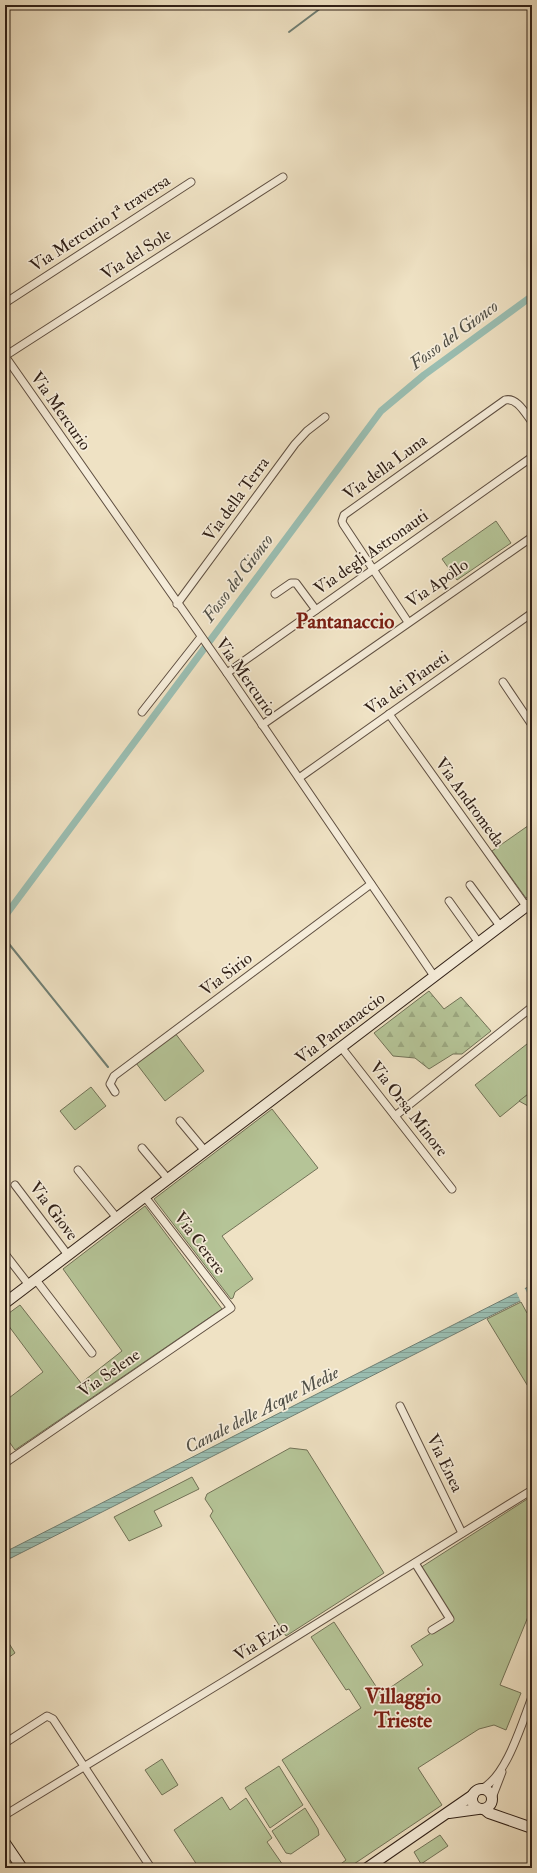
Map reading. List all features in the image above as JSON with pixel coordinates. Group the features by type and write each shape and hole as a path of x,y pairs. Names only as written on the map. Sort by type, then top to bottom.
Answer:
{"street":[{"name":"Via del Sole","path":"5,356 283,177"},
{"name":"Via Mercurio 1ª traversa","path":"5,303 190,182"},
{"name":"Via Mercurio","path":"5,356 177,604 227,673 434,976"},
{"name":"Via della Luna","path":"408,622 343,524 342,521 344,515 503,401 510,399 518,404 532,422"},
{"name":"Via della Terra","path":"177,604 293,446 304,433 325,417"},
{"name":"Via degli Astronauti","path":"227,673 532,457"},
{"name":"Via Apollo","path":"262,725 532,536"},
{"path":"275,594 292,583 296,583 316,610"},
{"name":"Via dei Pianeti","path":"298,778 532,613"},
{"path":"142,712 202,639"},
{"path":"503,682 532,725"},
{"name":"Via Andromeda","path":"389,714 529,904"},
{"name":"Via Sirio","path":"115,1092 110,1084 114,1076 371,884"},
{"path":"470,885 500,926"},
{"path":"449,901 479,943"},
{"name":"Via Pantanaccio","path":"5,1303 529,904"},
{"path":"395,1116 532,1007"},
{"name":"Via Orsa Minore","path":"341,1047 452,1189"},
{"path":"180,1121 205,1151"},
{"path":"142,1148 168,1180"},
{"path":"78,1170 117,1218"},
{"name":"Via Giove","path":"15,1185 68,1255"},
{"name":"Via Cerere","path":"145,1197 230,1308"},
{"path":"5,1254 32,1282 92,1353"},
{"name":"Via Selene","path":"5,1463 230,1308"},
{"name":"Via Enea","path":"400,1406 462,1533"},
{"name":"Via Ezio","path":"5,1815 532,1490"},
{"path":"415,1562 450,1619 432,1630"},
{"path":"447,1814 481,1809 491,1804 503,1768 529,1714 532,1697"},
{"path":"5,1743 49,1716 55,1721 149,1867"},
{"path":"367,1868 492,1782 503,1768"},
{"path":"477,1792 490,1792 492,1798 502,1812 532,1828"},
{"path":"477,1792 474,1804 489,1813 519,1822"},
{"path":"5,1842 19,1867"}],"green space":[{"path":"496,521 511,543 457,580 442,559"},
{"path":"532,823 532,893 526,898 492,851"},
{"path":"429,991 444,1009 461,997 491,1031 462,1054 453,1054 429,1069 415,1058 393,1056 374,1033"},
{"path":"175,1033 204,1071 165,1101 136,1063"},
{"path":"532,1040 532,1091 500,1117 475,1085"},
{"path":"91,1087 106,1106 75,1130 60,1111"},
{"path":"532,1091 532,1111 528,1106 519,1101"},
{"path":"272,1109 318,1168 222,1236 253,1279 235,1292 233,1298 231,1299 154,1199"},
{"path":"145,1206 222,1309 15,1450 5,1436 5,1401 43,1372 5,1321 5,1316 20,1305 81,1383 122,1351 63,1269"},
{"path":"521,1302 527,1313 532,1311 532,1393 487,1319"},
{"path":"290,1448 307,1450 384,1573 286,1636 210,1516 213,1511 205,1499 207,1494"},
{"path":"192,1477 199,1489 154,1511 162,1526 129,1541 114,1517"},
{"path":"532,1496 532,1607 500,1685 521,1693 506,1730 494,1725 479,1729 418,1768 442,1805 348,1868 339,1868 338,1866 346,1860 282,1760 361,1708 349,1689 346,1690 311,1637 334,1622 381,1694 423,1665 411,1646 453,1619 420,1568"},
{"path":"5,1637 15,1653 5,1660"},
{"path":"162,1759 178,1785 162,1795 145,1770"},
{"path":"279,1766 303,1805 270,1828 245,1788"},
{"path":"222,1797 230,1810 246,1798 272,1838 267,1842 285,1868 199,1868 174,1830"},
{"path":"305,1808 318,1829 319,1835 291,1854 286,1853 272,1831"},
{"path":"440,1835 448,1846 421,1864 414,1852"}],"water":[{"path":"532,1285 532,1295 5,1561 5,1552"}],"pier":[{"path":"524,1287 530,1298 521,1302 516,1291"}],"waterway":[{"path":"289,32 325,5"},
{"name":"Fosso del Gionco","path":"5,916 381,411 424,375 532,296"},
{"path":"5,939 108,1067"}],"district":[{"name":"Pantanaccio","path":"345,621"},
{"name":"Villaggio Trieste","path":"403,1708"}],"water label":[{"name":"Canale delle Acque Medie","path":"262,1410"}]}
